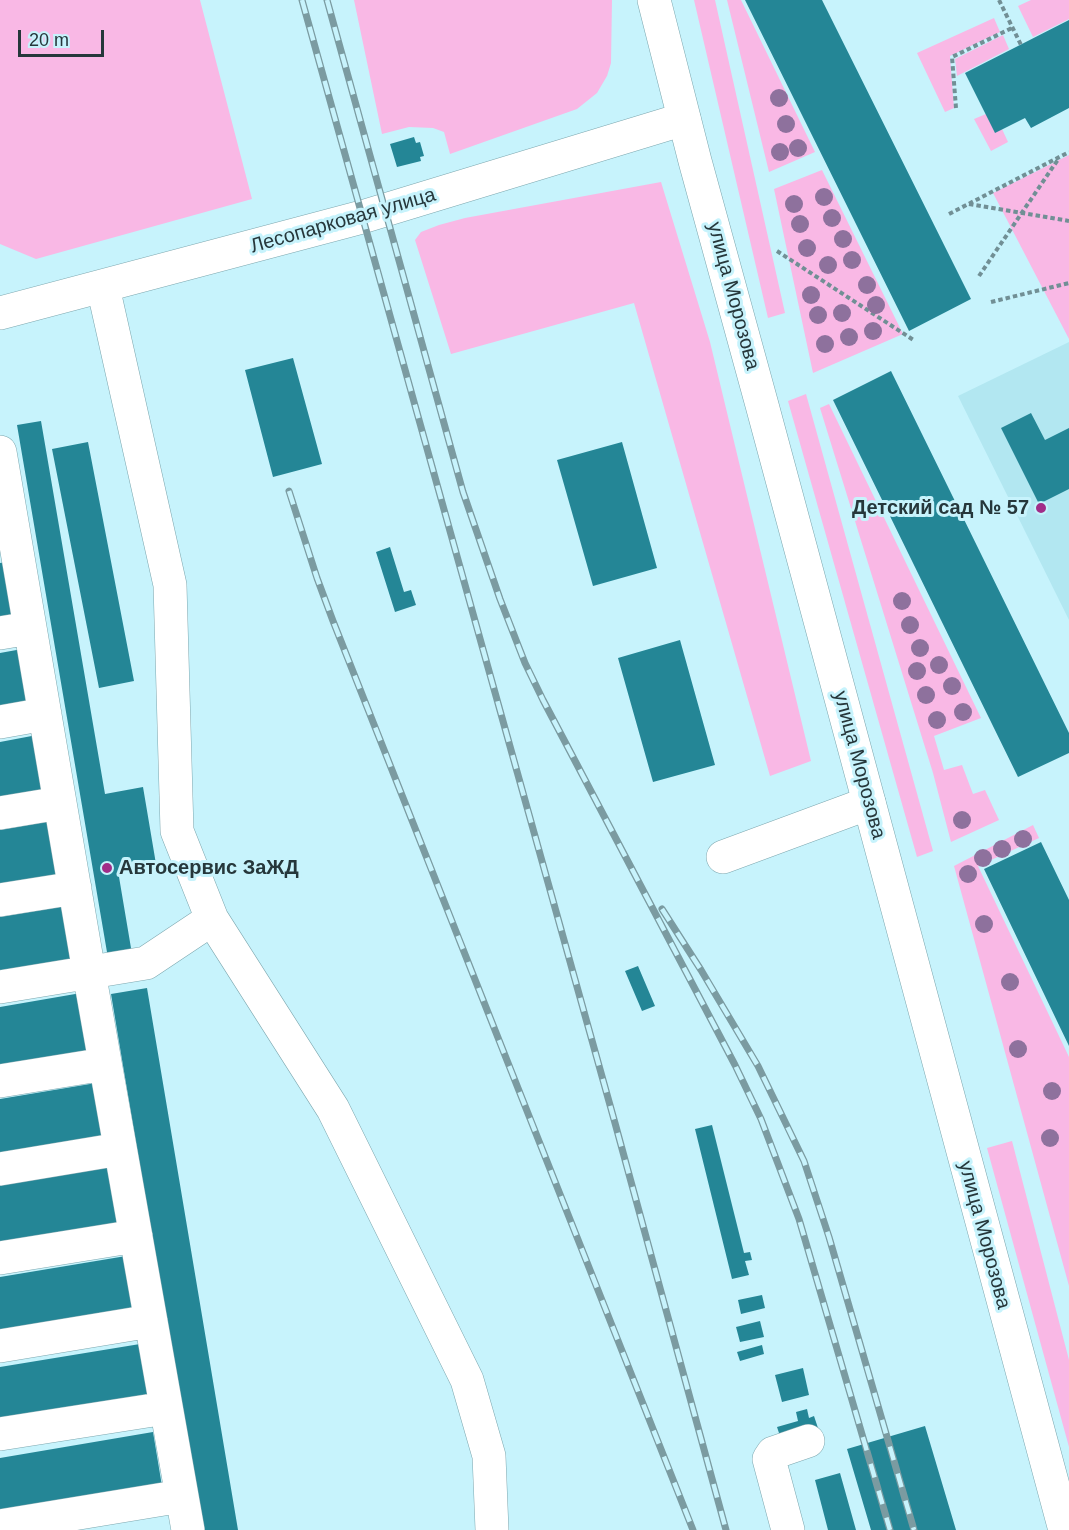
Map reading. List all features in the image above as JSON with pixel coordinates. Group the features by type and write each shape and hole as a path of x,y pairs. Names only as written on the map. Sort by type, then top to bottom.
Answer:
{"main road":[{"name":"улица Морозова","path":"654,0 1065,1530"},
{"name":"Лесопарковая улица","path":"0,313 362,217 684,118"},
{"path":"103,287 170,585 177,831 212,919 333,1109 467,1380 489,1456 492,1530"},
{"path":"1,458 15,630 45,714 188,1530"},
{"path":"0,722 45,714"},
{"path":"0,813 60,803"},
{"path":"723,857 869,803"},
{"path":"0,900 75,888"},
{"path":"0,987 146,963 212,919"},
{"path":"0,1081 105,1064"},
{"path":"0,1169 120,1149"},
{"path":"0,1258 136,1236"},
{"path":"0,1346 151,1321"},
{"path":"0,1434 166,1408"},
{"path":"788,1530 769,1459 773,1453 808,1441"},
{"path":"0,1526 182,1496"}],"path":[{"path":"999,0 1021,45"},
{"path":"956,108 952,57 1012,28"},
{"path":"949,214 1069,153"},
{"path":"979,276 1059,158"},
{"path":"969,204 1069,221"},
{"path":"777,251 915,340"},
{"path":"991,302 1069,284"}],"shaded area":[{"path":"0,0 200,0 252,199 36,259 0,244"},
{"path":"354,0 612,0 611,63 607,76 597,93 577,109 450,154 444,132 433,128 409,127 382,134"},
{"path":"694,0 715,0 785,313 768,318"},
{"path":"727,0 741,0 815,152 769,172"},
{"path":"1031,0 1069,0 1069,19 1033,37 1018,6"},
{"path":"994,18 1000,32 950,56 954,108 945,112 917,53"},
{"path":"1003,35 1009,49 957,76 955,59"},
{"path":"986,114 1002,129 1008,142 991,151 974,119"},
{"path":"1069,155 1069,339 993,193"},
{"path":"822,170 903,334 813,373 774,189"},
{"path":"661,182 710,342 811,761 770,776 634,303 451,354 415,240 421,232 465,218"},
{"name":"Детский сад № 57","path":"1069,342 1069,620 958,396"},
{"path":"806,394 933,851 917,857 788,401"},
{"path":"829,404 981,718 934,736 944,770 962,765 973,794 985,790 999,820 951,842 933,773 820,408"},
{"path":"1033,825 1039,838 978,866 1069,1057 1069,1286 954,866"},
{"path":"1012,1141 1069,1360 1069,1447 987,1148"}],"building":[{"path":"745,0 822,0 971,299 909,331"},
{"path":"1069,20 1069,108 1031,128 1025,118 995,133 965,73"},
{"path":"414,137 416,143 420,142 424,156 420,157 421,161 397,167 390,144"},
{"path":"293,358 322,464 273,477 245,370"},
{"path":"891,371 1069,733 1069,753 1018,777 833,400"},
{"path":"1031,413 1045,440 1069,428 1069,489 1039,504 1001,428"},
{"path":"41,421 105,794 143,787 156,864 118,871 132,954 108,958 17,425"},
{"path":"88,442 134,681 99,688 52,449"},
{"path":"622,442 657,568 593,586 557,460"},
{"path":"390,547 404,592 411,590 416,605 395,612 376,552"},
{"path":"6,562 15,618 0,620 0,563"},
{"path":"680,640 715,765 653,782 618,658"},
{"path":"22,649 31,705 0,711 0,653"},
{"path":"37,735 46,792 0,799 0,742"},
{"path":"51,821 60,878 0,888 0,830"},
{"path":"1041,842 1069,900 1069,1046 984,869"},
{"path":"65,906 74,963 0,975 0,917"},
{"path":"638,966 655,1006 642,1011 625,971"},
{"path":"147,988 238,1530 201,1530 111,994"},
{"path":"81,993 90,1050 0,1065 0,1007"},
{"path":"96,1083 105,1140 0,1157 0,1099"},
{"path":"712,1125 744,1253 750,1252 752,1260 745,1261 749,1275 732,1279 695,1129"},
{"path":"110,1167 120,1223 0,1243 0,1185"},
{"path":"126,1256 135,1313 0,1335 0,1277"},
{"path":"762,1295 765,1308 741,1314 738,1300"},
{"path":"760,1321 764,1337 740,1342 736,1327"},
{"path":"140,1344 149,1401 0,1425 0,1367"},
{"path":"762,1345 764,1354 740,1361 737,1352"},
{"path":"803,1368 809,1395 782,1402 775,1375"},
{"path":"807,1409 809,1418 814,1416 818,1428 781,1439 777,1427 798,1421 796,1412"},
{"path":"925,1426 956,1530 871,1530 847,1449"},
{"path":"153,1432 162,1486 0,1513 0,1458"},
{"path":"840,1473 856,1530 828,1530 815,1480"}],"railway":[{"path":"302,0 726,1530"},
{"path":"327,0 463,492 500,599 525,663 543,700 735,1065 761,1119 799,1219 890,1530"},
{"path":"289,491 333,621 693,1530"},
{"path":"662,909 758,1066 804,1161 829,1237 914,1530"}],"place":[{"name":"Детский сад № 57","path":"1041,508"},
{"name":"Автосервис ЗаЖД","path":"107,868"}]}
